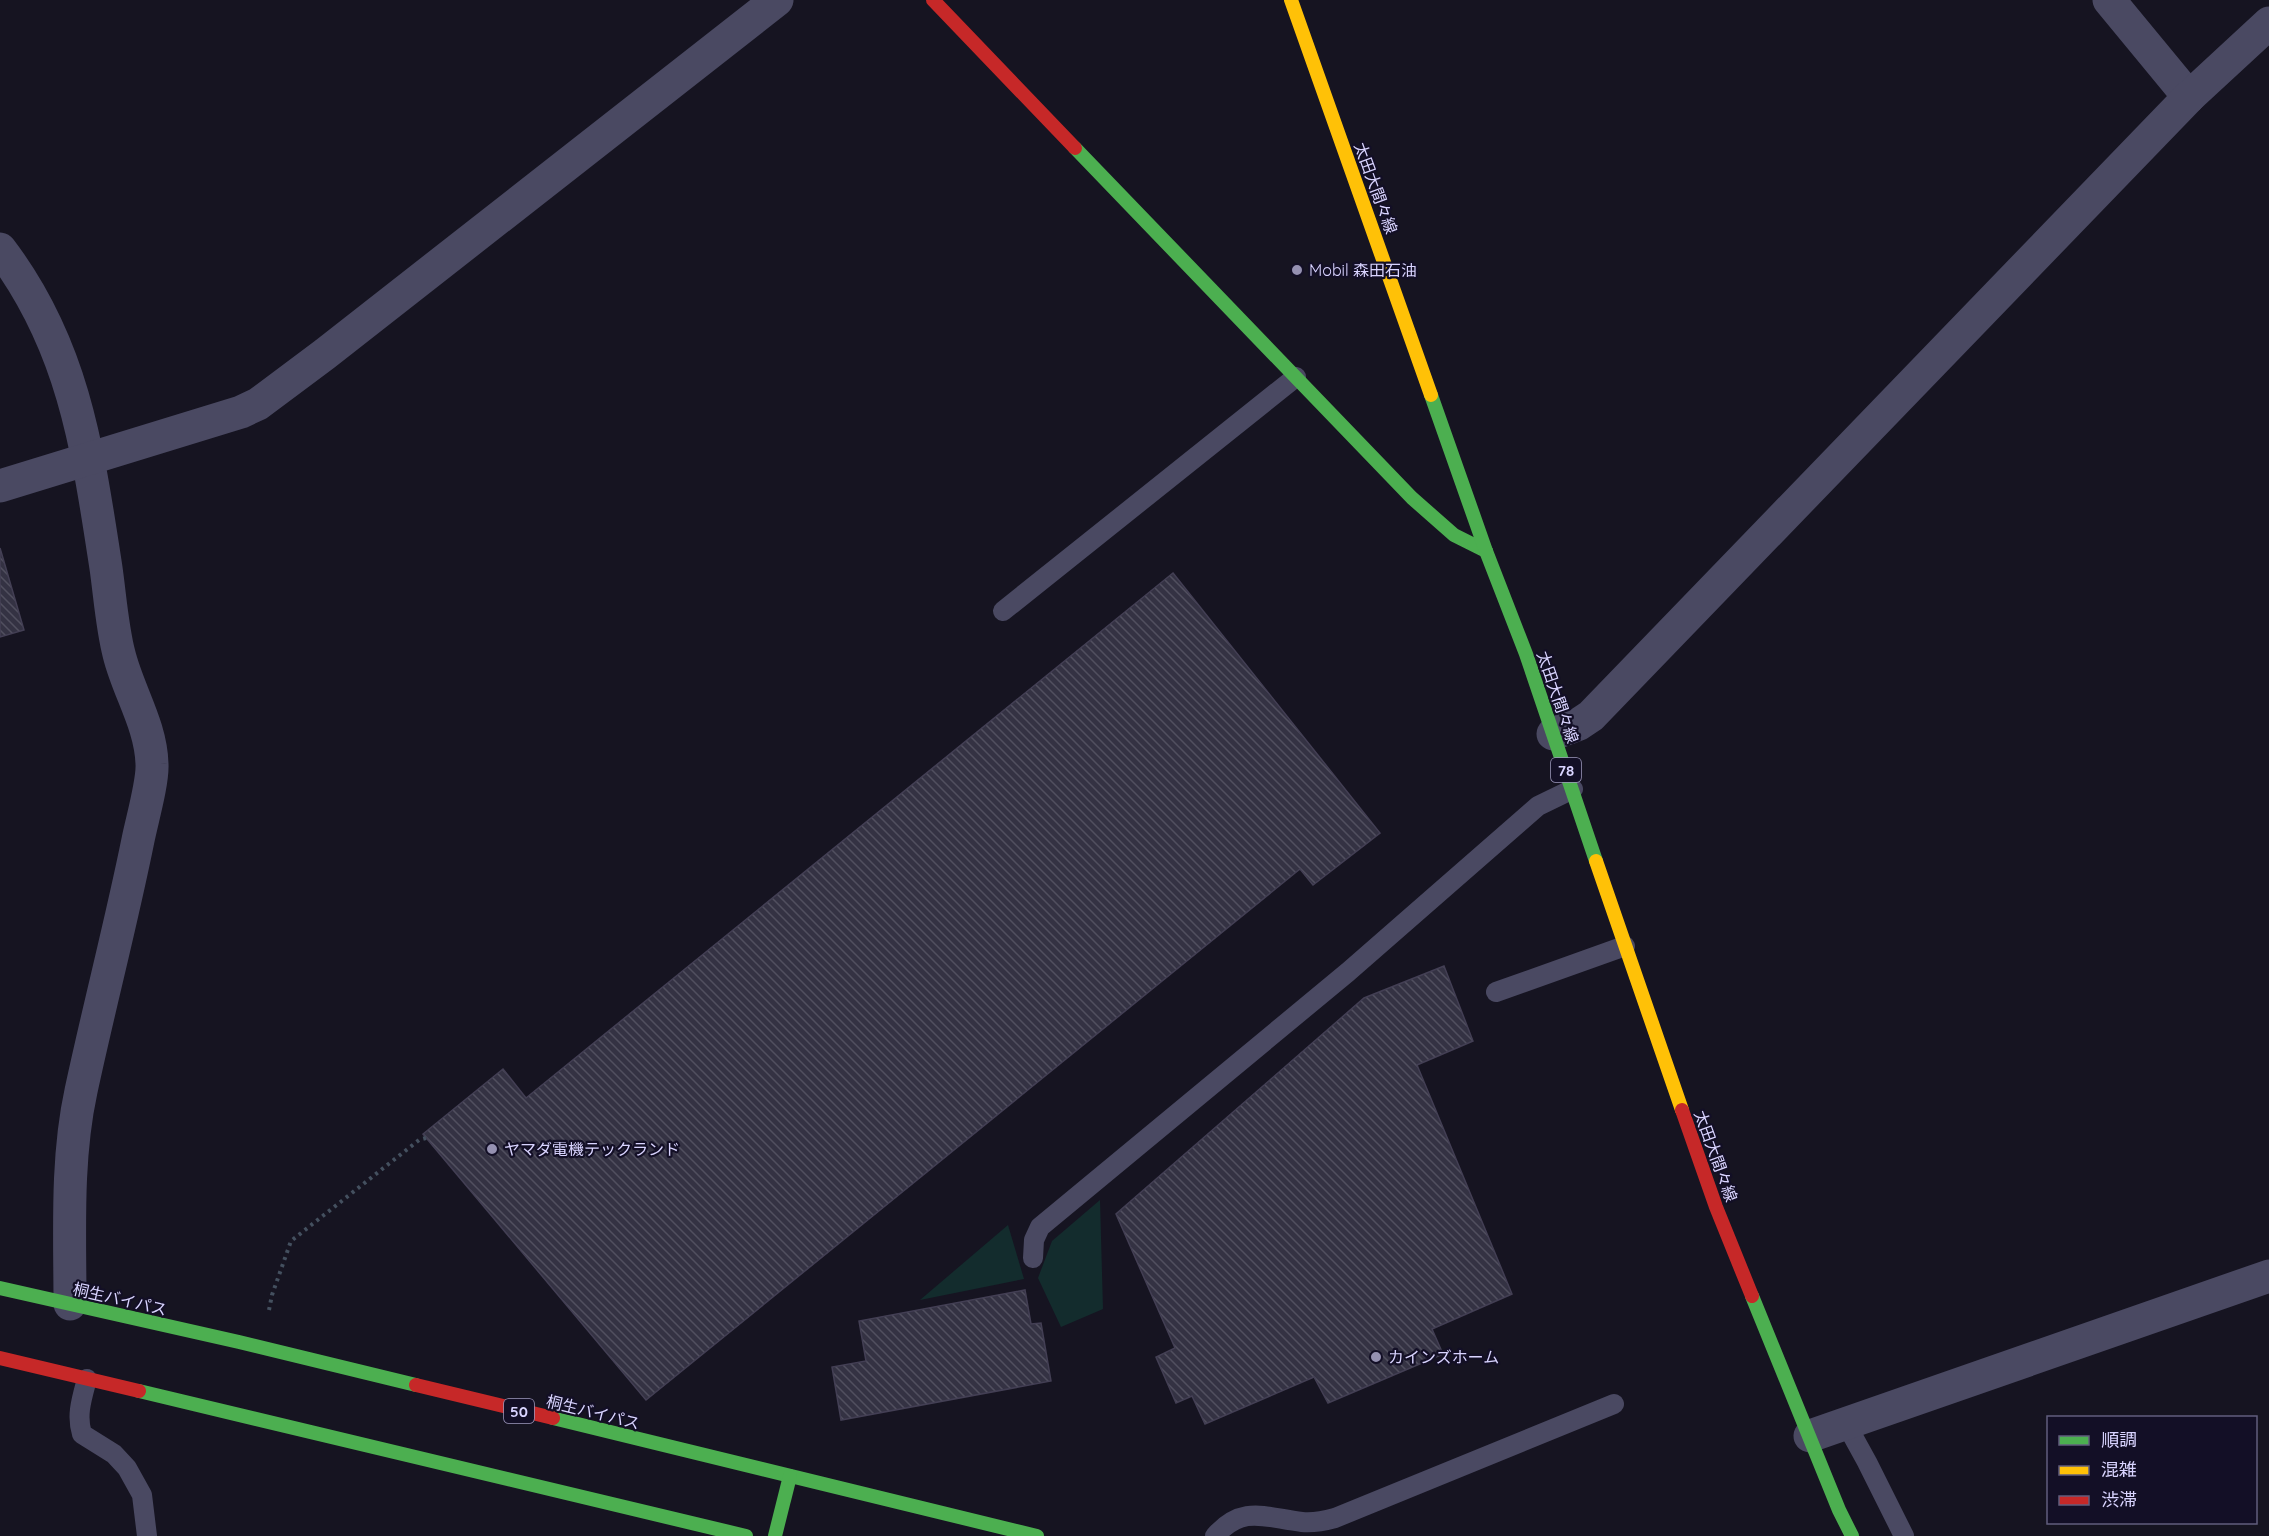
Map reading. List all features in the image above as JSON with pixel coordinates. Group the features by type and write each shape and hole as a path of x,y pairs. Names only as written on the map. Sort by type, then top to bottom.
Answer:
{"main road":[{"path":"933,0 1447,532 1467,544 1486,551"},
{"name":"太田大間々線","path":"1291,0 1486,551 1526,654 1716,1207 1839,1510 1852,1536"},
{"name":"桐生バイパス","path":"0,1288 239,1342 1037,1536"},
{"path":"0,1358 746,1536"},
{"path":"775,1536 790,1476"}],"street":[{"path":"0,486 241,412 258,404 511,210 777,0"},
{"path":"2109,0 2189,97"},
{"path":"1553,734 1580,724 1591,716 2189,97 2269,24"},
{"path":"0,249 26,285 54,340 83,429 119,654 147,736 152,766 132,866 78,1104 72,1152 70,1304"},
{"path":"1810,1436 2269,1276"}],"lane":[{"path":"1003,611 1296,377"},
{"path":"1033,1258 1034,1240 1040,1227 1348,972 1538,806 1573,789"},
{"path":"1496,992 1625,946"},
{"path":"87,1379 78,1424 81,1434 114,1454 127,1468 142,1496 147,1536"},
{"path":"1215,1536 1223,1526 1236,1518 1249,1515 1302,1522 1319,1522 1335,1518 1614,1404"},
{"path":"1845,1422 1904,1536"}],"path":[{"path":"268,1317 272,1294 291,1241 418,1140 426,1138"}],"green space":[{"path":"1100,1200 1103,1309 1061,1327 1038,1278 1052,1241"},
{"path":"1008,1225 1024,1279 920,1300"}],"building":[{"path":"0,548 24,630 0,637"},
{"path":"1173,573 1380,833 1313,885 1300,869 646,1400 423,1134 503,1069 526,1098"},
{"path":"1444,966 1473,1041 1417,1065 1512,1294 1432,1329 1443,1354 1328,1403 1314,1377 1205,1424 1192,1396 1176,1403 1156,1357 1175,1348 1116,1214 1364,998"},
{"path":"1025,1290 1031,1324 1041,1323 1051,1381 841,1420 832,1367 866,1361 859,1321"}],"traffic: fast":[{"path":"1075,148 1412,498 1454,535 1486,551"},
{"path":"1431,395 1486,551 1526,654 1596,861"},
{"path":"0,1288 416,1385"},
{"path":"1752,1296 1839,1510 1852,1536"},
{"path":"139,1391 746,1536"},
{"path":"553,1418 1037,1536"},
{"path":"775,1536 790,1476"}],"traffic: slow":[{"path":"1291,0 1431,395"},
{"path":"1596,861 1682,1110"}],"traffic: jam":[{"path":"933,0 1075,148"},
{"path":"1682,1110 1716,1207 1752,1296"},
{"path":"0,1358 139,1391"},
{"path":"416,1385 553,1418"}],"place":[{"name":"Mobil 森田石油","path":"1297,270"},
{"name":"ヤマダ電機テックランド","path":"492,1149"},
{"name":"カインズホーム","path":"1376,1357"}]}
